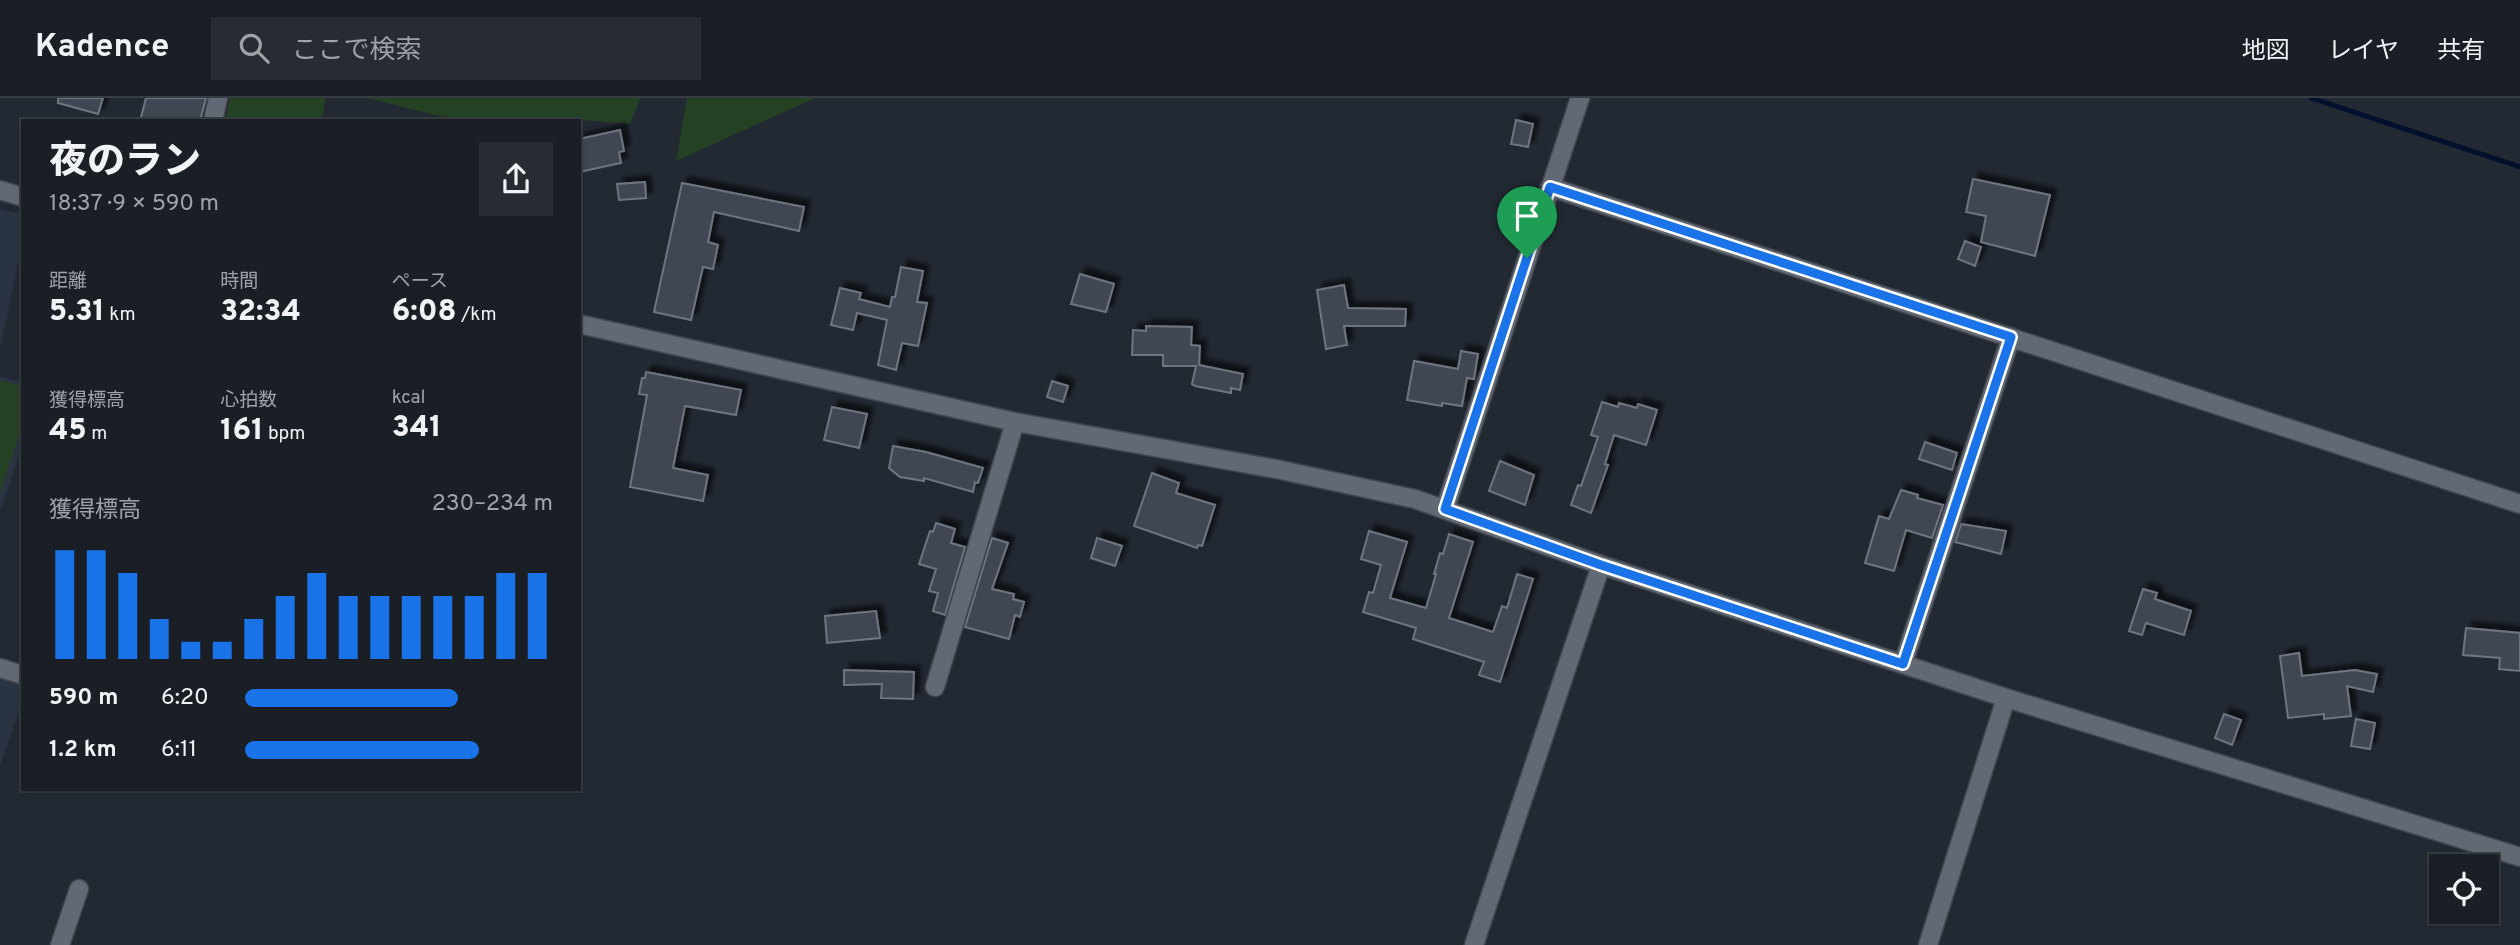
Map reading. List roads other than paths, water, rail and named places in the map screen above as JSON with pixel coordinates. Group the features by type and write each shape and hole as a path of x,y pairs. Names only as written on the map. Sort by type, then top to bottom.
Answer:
{"street":[{"path":"213,119 218,98"},
{"path":"1445,509 1580,98"},
{"path":"1550,187 2520,504"},
{"path":"0,190 21,196"},
{"path":"581,324 1015,422 1276,469 1415,499 1601,565 2006,698 2518,852"},
{"path":"1903,664 2011,337"},
{"path":"935,687 1015,422"},
{"path":"1474,945 1601,565"},
{"path":"0,668 21,674"},
{"path":"1928,945 2006,698"},
{"path":"60,945 79,889"}],"waterway":[{"path":"2311,98 2520,167"}]}
